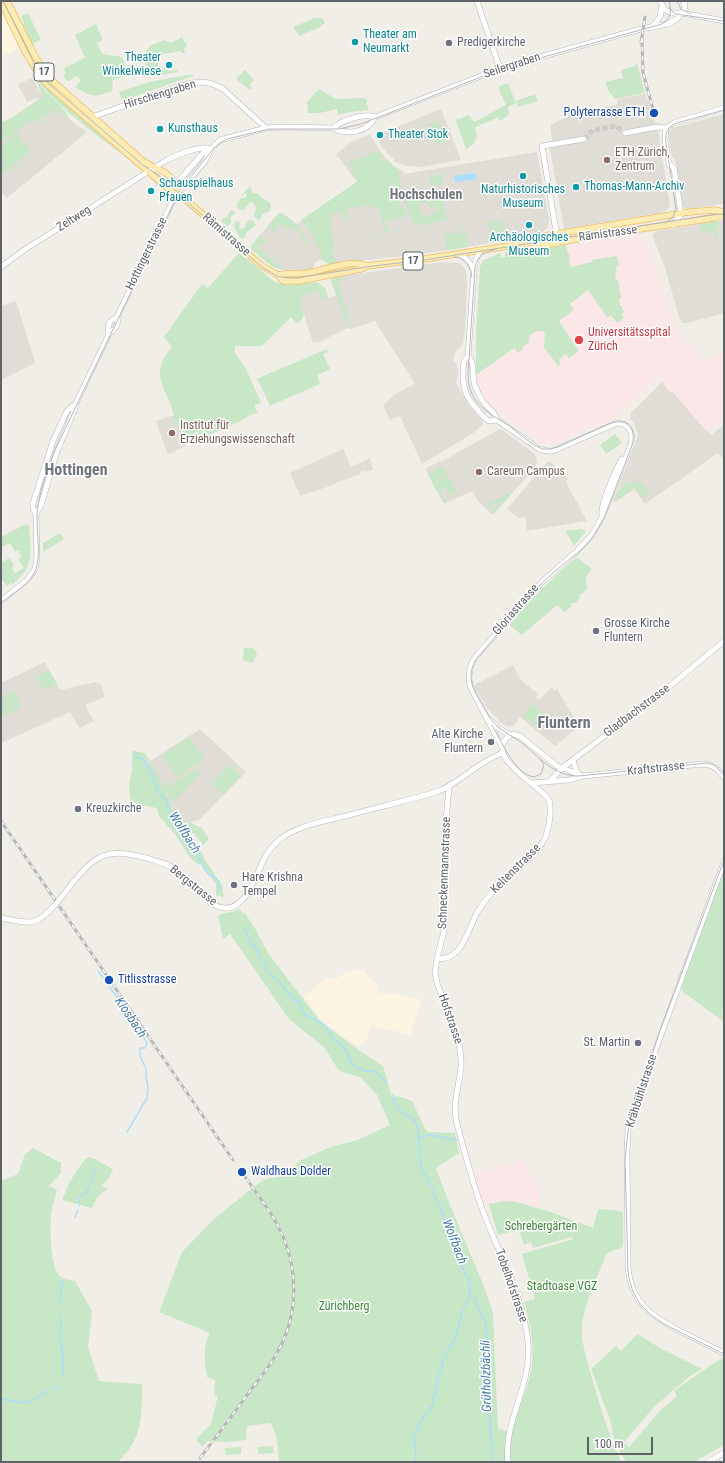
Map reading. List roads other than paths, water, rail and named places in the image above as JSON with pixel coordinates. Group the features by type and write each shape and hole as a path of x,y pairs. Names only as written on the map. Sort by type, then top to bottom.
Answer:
{"main road":[{"name":"Rämistrasse","path":"1,1 28,50"},
{"name":"Rämistrasse","path":"7,1 36,71 44,80 143,161 165,172 174,179 178,192"},
{"name":"Rämistrasse","path":"90,118 168,188 178,192 262,266 278,275 315,272 329,267 347,264 361,263 367,266 424,259 534,242 546,245 593,236 716,218 724,215"},
{"name":"17","path":"681,214 715,210 724,212"},
{"name":"Rämistrasse","path":"534,242 544,236 681,214"}],"street":[{"path":"477,1 500,69"},
{"path":"682,13 686,2"},
{"path":"661,3 664,10 670,12 724,20"},
{"path":"652,26 660,17 661,3"},
{"name":"Seilergraben","path":"375,118 500,69 652,26 668,24 677,19 682,13"},
{"name":"Hirschengraben","path":"90,118 177,87 192,83 204,82 222,88 266,128"},
{"path":"625,133 659,127 666,128 674,123 724,108"},
{"path":"266,128 333,128 340,131 355,132 369,126 375,118 367,116 342,122 333,128"},
{"name":"Hottingerstrasse","path":"36,514 41,505 52,463 74,412 76,403 109,334 116,328 118,322 117,317 178,192 179,182 203,153 211,149 220,140 266,128"},
{"path":"666,128 665,140 669,164 674,168 681,214 673,225"},
{"path":"558,243 542,146 584,139"},
{"name":"Zeltweg","path":"1,267 24,250 168,159 183,153 206,147 211,149"},
{"name":"Gloriastrasse","path":"480,250 474,270 468,356 463,365 463,386 465,392 475,407 486,419 489,421 497,420"},
{"path":"460,254 468,261 474,270"},
{"name":"Hottingerstrasse","path":"109,334 109,324 112,319 117,317"},
{"name":"Gloriastrasse","path":"468,356 472,362 475,388 483,401 495,413 497,420 538,449 549,452 611,425 623,424 628,427 632,435 632,442 603,516 595,530 585,543 543,581 472,662 469,674 470,686 488,718 491,727 502,747 503,753"},
{"name":"Hottingerstrasse","path":"1,601 28,580 35,569 37,559 36,514 33,509 33,503 49,452 67,411 76,403"},
{"name":"Gladbachstrasse","path":"550,780 562,768 663,692 724,641"},
{"name":"Gloriastrasse","path":"488,718 498,728 510,735 515,734 520,736 553,763 562,768"},
{"path":"502,747 510,735"},
{"path":"503,753 515,770 526,780 532,783"},
{"name":"Bergstrasse","path":"1,918 33,922 43,918 84,870 94,861 116,853 136,855 166,865 176,871 211,904 217,907 231,908 244,900 268,852 282,837 306,826 449,787 480,766 503,753"},
{"path":"574,760 575,767 581,775"},
{"name":"Kraftstrasse","path":"532,783 550,780 569,780 581,775 705,764 714,767 724,777"},
{"name":"Kraftstrasse","path":"562,768 581,775"},
{"name":"Keltenstrasse","path":"437,958 448,958 460,949 478,912 487,899 498,886 525,862 543,841 549,826 550,803 548,797 532,783"},
{"name":"Schneckenmannstrasse","path":"435,973 444,931 446,813 449,787"},
{"name":"Krähbühlstrasse","path":"724,862 634,1110 628,1130 626,1155 629,1271 631,1283 635,1293 646,1309 660,1320 724,1353"},
{"name":"Hofstrasse","path":"435,973 437,983 459,1043 461,1067 455,1109 461,1137"},
{"name":"Tobelhofstrasse","path":"461,1137 484,1214 514,1287 527,1339 527,1373 509,1431 507,1446 508,1462"},
{"path":"708,1462 724,1453"}],"water":[{"path":"476,173 477,179 455,182 454,176"}],"waterway":[{"name":"Wolfbach","path":"135,752 137,758 142,758 151,772 159,793 166,800 170,812 177,818 177,826 197,849 198,856 209,875 213,876 219,882 219,892"},
{"name":"Wolfbach","path":"244,929 250,942 258,950 259,957 266,964 267,972 277,979 292,996 293,1000 299,1001 303,1012 326,1026 331,1036 347,1051 349,1060 354,1066 361,1070 375,1071 387,1084"},
{"name":"Klosbach","path":"98,971 133,1019 147,1043 145,1048 140,1048 140,1056 146,1069 148,1088 147,1098 127,1132"},
{"name":"Wolfbach","path":"393,1095 399,1109 411,1117 417,1125 421,1170 433,1188 433,1192 441,1212 452,1232 452,1243 456,1257 469,1279 470,1294 462,1312 455,1340 449,1347 443,1361 437,1379 437,1392 434,1397 433,1404 418,1425 414,1437 416,1451 415,1462"},
{"path":"420,1137 430,1135 457,1140"},
{"name":"Klosbach","path":"79,1206 79,1198 87,1190 97,1168"},
{"name":"Klosbach","path":"75,1217 78,1210"},
{"name":"Klosbach","path":"61,1305 60,1295 63,1281"},
{"name":"Grütholzbächli","path":"470,1294 475,1298 476,1306 486,1324 488,1351 485,1368 487,1370 487,1412 490,1418 491,1441 493,1448 491,1452 492,1462"},
{"name":"Klosbach","path":"61,1315 60,1340 63,1354 63,1375"},
{"name":"Klosbach","path":"52,1390 58,1388 59,1386"},
{"name":"Klosbach","path":"1,1399 26,1402 36,1399 47,1391"}],"tunnel":[{"path":"584,139 593,130 616,126 625,133"}],"tram line":[{"path":"3,1 35,65 48,83 144,166 163,178 186,201 263,268 279,277 296,278 424,260 724,214"},
{"path":"1,603 22,587 33,575 38,560 37,514 39,499 56,448 180,190 214,148 227,139 269,129 339,129 361,124 504,68 662,24 667,20 670,14 669,1"},
{"path":"677,1 681,9 691,14"},
{"path":"669,7 676,14 724,21"},
{"path":"666,222 673,217 676,209 666,143 667,130 677,123 724,110"},
{"path":"496,249 488,251 479,257 475,268 468,374 469,385 476,401 489,413 531,443 543,449 558,447 616,422 626,423 630,426 633,441 604,518 592,538 581,550 539,586 477,658 471,671 472,683 476,694 495,724 522,743 541,760 562,773 579,776 707,763 714,765 724,775"},
{"path":"454,257 462,259 467,263 472,277"},
{"path":"492,725 509,756 527,775 534,777 541,774 544,765 540,759"},
{"path":"724,860 660,1031 629,1124 625,1159 628,1271 630,1283 634,1293 639,1302 653,1316 672,1328 724,1354"}],"railway":[{"path":"641,43 645,17"},
{"path":"642,38 643,73 654,113"},
{"path":"1,821 233,1160"},
{"path":"200,1458 274,1359 284,1340 292,1312 294,1282 289,1253 284,1239 271,1214 244,1175"}],"place":[{"name":"Theater am Neumarkt","path":"355,42"},
{"name":"Predigerkirche","path":"449,43"},
{"name":"Theater Winkelwiese","path":"169,65"},
{"name":"Polyterrasse ETH","path":"654,113"},
{"name":"Kunsthaus","path":"160,129"},
{"name":"Theater Stok","path":"380,135"},
{"name":"ETH Zürich, Zentrum","path":"607,160"},
{"name":"Naturhistorisches Museum","path":"523,176"},
{"name":"Thomas-Mann-Archiv","path":"576,187"},
{"name":"Schauspielhaus Pfauen","path":"151,191"},
{"name":"Archäologisches Museum","path":"529,225"},
{"name":"Universitätsspital Zürich","path":"579,340"},
{"name":"Institut für Erziehungswissenschaft","path":"172,433"},
{"name":"Careum Campus","path":"479,472"},
{"name":"Grosse Kirche Fluntern","path":"596,631"},
{"name":"Alte Kirche Fluntern","path":"491,742"},
{"name":"Kreuzkirche","path":"78,809"},
{"name":"Hare Krishna Tempel","path":"234,885"},
{"name":"Titlisstrasse","path":"109,980"},
{"name":"St. Martin","path":"638,1043"},
{"name":"Waldhaus Dolder","path":"242,1172"}],"district":[{"name":"Hochschulen","path":"426,195"},
{"name":"Hottingen","path":"76,471"},
{"name":"Fluntern","path":"564,724"}],"park label":[{"name":"Schrebergärten","path":"541,1227"},
{"name":"Stadtoase VGZ","path":"562,1287"},
{"name":"Zürichberg","path":"344,1307"}]}
